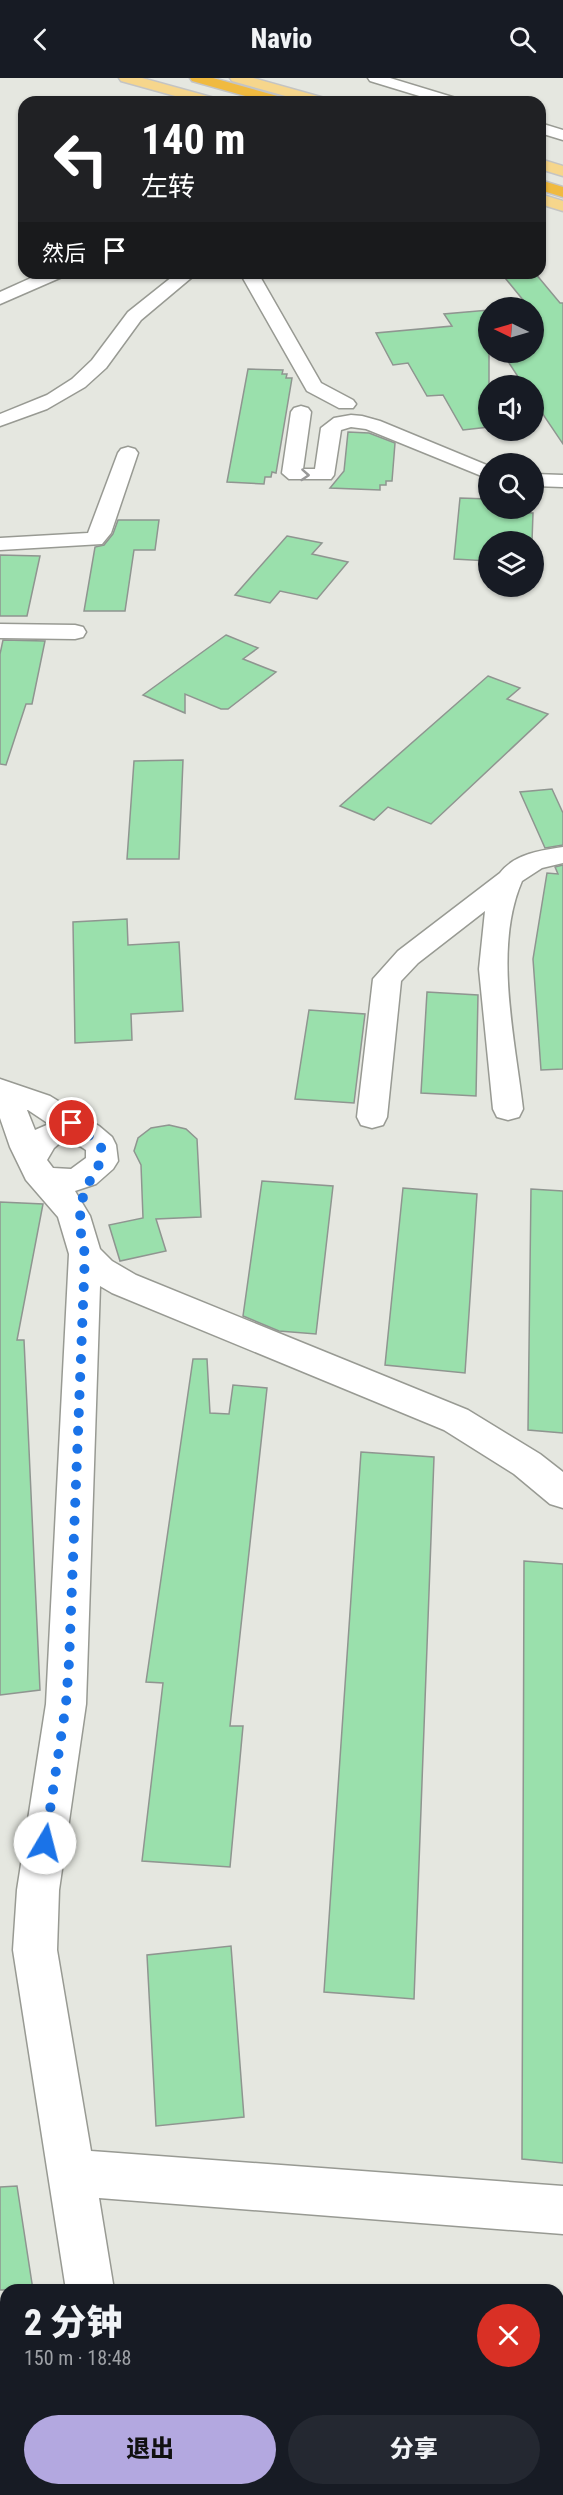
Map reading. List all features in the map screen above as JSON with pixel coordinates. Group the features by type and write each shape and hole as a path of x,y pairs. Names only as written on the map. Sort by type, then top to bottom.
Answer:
{"highway":[{"path":"170,78 234,96"},
{"path":"197,78 262,96"},
{"path":"546,179 563,184"},
{"path":"546,187 563,192"}],"main road":[{"path":"126,78 191,96"},
{"path":"240,78 302,96"},
{"path":"546,167 563,171"},
{"path":"546,201 563,206"}],"street":[{"path":"375,78 434,96"},
{"path":"546,130 563,135"},
{"path":"0,300 44,279"},
{"path":"0,420 45,403 78,383 100,362 130,320 181,279"},
{"path":"252,279 314,387 327,396 324,417"},
{"path":"314,387 312,398 324,417"},
{"path":"324,417 361,421 373,425 478,468"},
{"path":"0,544 94,539 100,533 128,453"},
{"path":"544,480 563,480"},
{"path":"0,631 75,632"},
{"path":"372,1117 387,979 408,957 534,861 563,855"},
{"path":"508,1110 492,954 496,926 509,879"},
{"path":"0,1091 39,1103 95,1147"},
{"path":"0,1091 6,1099 34,1166 65,1201 74,1216 82,1244 100,1270 124,1284 456,1420 527,1464 563,1493"},
{"path":"34,1166 35,1147 47,1136 67,1131 95,1147"},
{"path":"34,1166 52,1180 70,1182 91,1174 95,1147"},
{"path":"89,2284 35,1950 38,1890 66,1704 82,1201 95,1147"},
{"path":"71,2173 563,2210"}],"building":[{"path":"506,279 540,279 560,303 563,303 563,444 544,416 544,375 517,375 509,363 544,363 544,297 521,297"},
{"path":"478,311 478,363 489,363 489,375 478,375 478,428 463,430 443,395 427,396 408,363 393,365 376,333 452,326 444,314"},
{"path":"248,369 283,370 282,374 287,374 286,378 292,378 276,473 272,472 271,477 265,477 264,484 227,482"},
{"path":"348,432 369,433 395,443 392,481 386,481 386,485 380,485 380,490 330,488 344,471"},
{"path":"460,498 478,499 478,519 533,519 532,531 478,531 478,560 454,559"},
{"path":"118,520 159,520 155,550 134,550 125,611 84,611 95,547 104,545 113,534"},
{"path":"287,536 322,543 312,554 348,562 317,599 280,591 270,603 235,595"},
{"path":"0,555 40,556 27,616 0,616"},
{"path":"226,635 258,648 243,659 276,672 228,709 221,709 185,694 185,713 143,695"},
{"path":"3,640 45,641 32,704 26,704 6,765 0,764 0,654"},
{"path":"488,676 520,688 507,699 548,714 431,824 388,807 374,820 340,806"},
{"path":"183,760 179,859 127,859 134,761"},
{"path":"552,789 563,813 563,845 545,848 520,792"},
{"path":"563,865 563,1069 541,1070 533,959 547,873 558,874 555,867"},
{"path":"127,919 128,945 179,942 183,1011 131,1014 132,1040 75,1043 73,922"},
{"path":"427,992 478,995 476,1096 421,1093"},
{"path":"309,1010 365,1014 354,1103 295,1099"},
{"path":"169,1125 186,1129 197,1139 201,1217 156,1219 166,1251 120,1261 109,1225 143,1218 141,1165 134,1151 138,1138 151,1128"},
{"path":"262,1181 333,1186 316,1334 279,1331 243,1316"},
{"path":"403,1188 477,1194 465,1373 385,1365"},
{"path":"531,1189 563,1191 563,1433 528,1430"},
{"path":"0,1202 43,1204 17,1340 24,1340 40,1690 0,1695"},
{"path":"193,1359 207,1359 210,1413 229,1414 233,1385 267,1388 230,1726 243,1726 230,1867 142,1861 163,1683 146,1682"},
{"path":"361,1452 434,1457 414,1999 324,1992"},
{"path":"524,1561 563,1564 563,2163 522,2159"},
{"path":"231,1946 244,2117 156,2126 147,1955"},
{"path":"17,2186 32,2284 0,2284 0,2187"}],"route":[{"path":"45,1843 66,1704 69,1662 85,1254 80,1234 80,1215 87,1186 102,1161 101,1145 72,1123"}]}
